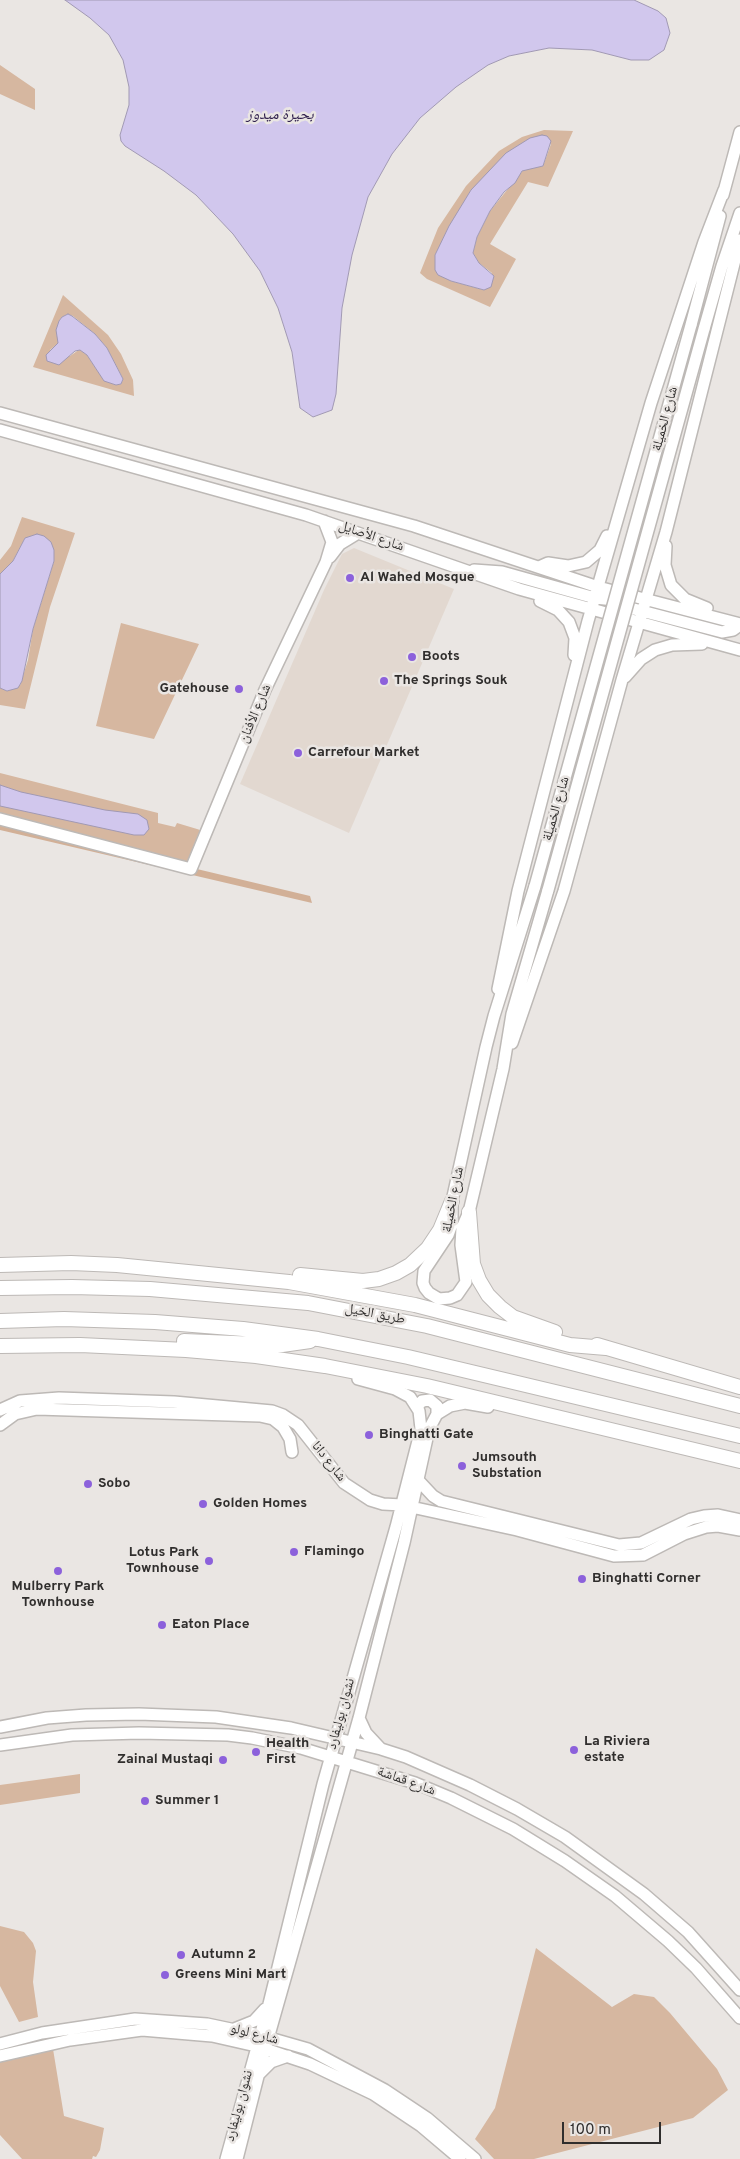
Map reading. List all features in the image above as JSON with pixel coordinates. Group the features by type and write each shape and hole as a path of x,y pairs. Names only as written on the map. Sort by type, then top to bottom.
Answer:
{"highway":[{"path":"205,1273 213,1270 241,1269 354,1280 371,1280 388,1276 410,1265 423,1254 440,1230 452,1201"},
{"path":"469,1212 473,1264 479,1280 493,1301 506,1312 521,1320 606,1348 740,1387"},
{"path":"0,1265 98,1264 289,1282 454,1314 570,1345 606,1348"},
{"name":"طريق الخيل","path":"0,1288 150,1289 229,1295 318,1305 427,1326 740,1406"},
{"path":"0,1321 72,1319 156,1322 244,1329 318,1339 408,1357 740,1436"},
{"path":"44,1345 84,1340 282,1345 318,1339"},
{"path":"0,1346 44,1345 186,1350 287,1360 361,1372 535,1411 740,1461"}],"street":[{"name":"شارع الخميلة","path":"740,132 724,190 713,245 535,886 494,1016 452,1201 452,1224 443,1245 427,1266 423,1277 429,1293 439,1299 457,1295 466,1282 461,1239 462,1228 469,1212 504,1066 512,1014 704,329 740,213"},
{"path":"494,1016 500,974 518,891 596,592 651,403 704,242 724,190"},
{"path":"504,1066 564,891 622,680 666,532 740,240"},
{"name":"شارع الأصايل","path":"0,413 414,526 539,568 596,592 644,605 740,624"},
{"name":"شارع الأصايل","path":"0,430 283,508 519,589 740,650"},
{"path":"539,568 548,563 573,566 590,560 602,546 612,521 621,510"},
{"name":"شارع الأفنان","path":"0,818 191,869 265,690 326,562 332,542 324,521"},
{"path":"666,532 666,570 671,585 677,593 694,604 722,613 740,624"},
{"name":"شارع الأفنان","path":"326,562 340,544 358,533"},
{"path":"467,571 502,572 596,592"},
{"path":"519,589 530,597 558,610 569,622 575,638 571,667 572,680"},
{"path":"592,610 644,605"},
{"path":"622,680 641,659 663,647 681,644 718,644"},
{"path":"287,1360 309,1369 359,1379 395,1389 410,1397 417,1407 422,1401 430,1400 437,1406 437,1414"},
{"name":"شارع دانا","path":"0,1410 20,1401 59,1398 174,1402 272,1411 283,1415 298,1425 332,1471 349,1488 373,1502 407,1506 531,1533 607,1554 621,1556 643,1555 684,1534 706,1527 718,1526 740,1530"},
{"path":"437,1414 450,1406 466,1403 518,1412 535,1411"},
{"name":"نشوان بوليفارد","path":"237,2159 258,2075 269,2004 331,1758 359,1718 407,1506 421,1429 421,1417 417,1407"},
{"name":"شارع دانا","path":"0,1426 15,1414 37,1409 260,1416 273,1419 283,1427 290,1439 292,1452"},
{"name":"نشوان بوليفارد","path":"226,2159 347,1763 344,1740 347,1696 379,1586 418,1480 429,1429 437,1414"},
{"path":"418,1480 433,1496 441,1501 619,1545 641,1543 691,1519 704,1516 718,1515 740,1520"},
{"path":"344,1740 378,1609 379,1586"},
{"path":"311,1732 323,1730 332,1724 342,1702 347,1696"},
{"path":"110,1714 119,1721 119,1726 109,1733 102,1721 110,1714"},
{"name":"شارع قماشة","path":"0,1727 47,1718 110,1714 216,1717 311,1732 381,1749 415,1761 470,1785 517,1809 565,1837 644,1894 688,1932 738,1988"},
{"path":"359,1718 366,1733 381,1749"},
{"name":"شارع قماشة","path":"0,1745 72,1735 109,1733 228,1735 300,1748 415,1783 451,1798 513,1829 552,1852 634,1912 668,1941 718,1992 740,2018"},
{"path":"339,1790 354,1774 370,1769"},
{"path":"727,1975 720,1981 718,1992 727,1993 738,1988"},
{"path":"234,2029 254,2020 269,2004"},
{"name":"شارع لولو","path":"0,2044 42,2033 135,2019 179,2021 234,2029 288,2056 330,2072 373,2094 420,2126 460,2159"},
{"name":"شارع لولو","path":"0,2056 70,2040 142,2030 212,2036 308,2049 385,2090 427,2118 475,2159"},
{"path":"258,2075 271,2062 288,2056"}],"shaded area":[{"path":"0,65 35,89 35,110 0,94"},
{"path":"544,130 573,131 548,187 528,182 490,244 516,259 490,307 427,279 420,273 438,228 466,186 499,151 522,137","holes":["551,144 543,166 524,169 490,211 477,237 473,253 479,263 492,273 484,290 451,281 435,255 471,190"]},
{"path":"63,295 108,335 121,354 133,380 134,396 33,367","holes":["68,314 95,334 107,348 123,379 121,384 116,385 104,380 87,355 80,349 70,356 50,350 58,343 59,321"]},
{"path":"22,517 75,533 50,607 25,709 0,705 0,688 7,691 20,685 28,660 33,629 54,561 25,538 13,561 0,574 0,560 11,546"},
{"path":"354,548 454,589 349,833 240,784 324,590 342,554"},
{"path":"121,623 199,644 154,739 96,726"},
{"path":"0,773 158,813 158,823 175,827 177,823 200,830 188,862 187,864 0,814"},
{"path":"0,822 310,896 312,903 0,830"},
{"path":"80,1774 80,1793 0,1805 0,1785"},
{"path":"0,1926 24,1932 33,1943 36,1951 33,1982 38,2017 19,2022 0,1986"},
{"path":"536,1948 612,2007 634,1994 654,1997 670,2013 717,2069 728,2090 693,2118 534,2159 494,2159 475,2139 495,2108"},
{"path":"53,2049 64,2116 104,2128 100,2150 96,2157 93,2156 92,2159 22,2159 0,2135 0,2062"}],"water":[{"name":"بحيرة ميدوز","path":"65,0 634,0 658,11 666,18 670,33 664,50 649,60 631,60 592,50 549,48 509,56 488,65 456,87 420,118 392,154 368,197 352,255 342,308 336,394 332,410 313,417 300,408 292,352 278,308 260,271 233,234 196,195 164,171 125,146 121,141 120,135 129,105 129,87 123,60 109,35"},
{"path":"542,135 547,136 551,141 543,166 522,171 515,183 504,192 490,211 477,237 473,253 479,263 494,276 491,287 484,290 451,281 438,275 435,270 435,255 449,226 471,190 506,153 530,138"},
{"path":"68,314 95,334 107,348 123,379 121,384 116,385 104,381 87,355 80,350 75,351 59,365 47,361 46,355 58,343 56,330 59,321"},
{"path":"37,534 44,536 51,542 54,550 54,561 33,629 22,681 18,688 7,691 0,688 0,574 13,561 25,538"},
{"path":"0,785 21,792 105,810 138,814 147,820 149,829 144,835 134,835 0,806"}],"place":[{"name":"Al Wahed Mosque","path":"350,578"},
{"name":"Boots","path":"412,657"},
{"name":"The Springs Souk","path":"384,681"},
{"name":"Gatehouse","path":"239,689"},
{"name":"Carrefour Market","path":"298,753"},
{"name":"Binghatti Gate","path":"369,1435"},
{"name":"Jumsouth Substation","path":"462,1466"},
{"name":"Sobo","path":"88,1484"},
{"name":"Golden Homes","path":"203,1504"},
{"name":"Flamingo","path":"294,1552"},
{"name":"Lotus Park Townhouse","path":"209,1561"},
{"name":"Mulberry Park Townhouse","path":"58,1571"},
{"name":"Binghatti Corner","path":"582,1579"},
{"name":"Eaton Place","path":"162,1625"},
{"name":"La Riviera estate","path":"574,1750"},
{"name":"Health First","path":"256,1752"},
{"name":"Zainal Mustaqi","path":"223,1760"},
{"name":"Summer 1","path":"145,1801"},
{"name":"Autumn 2","path":"181,1955"},
{"name":"Greens Mini Mart","path":"165,1975"}]}
